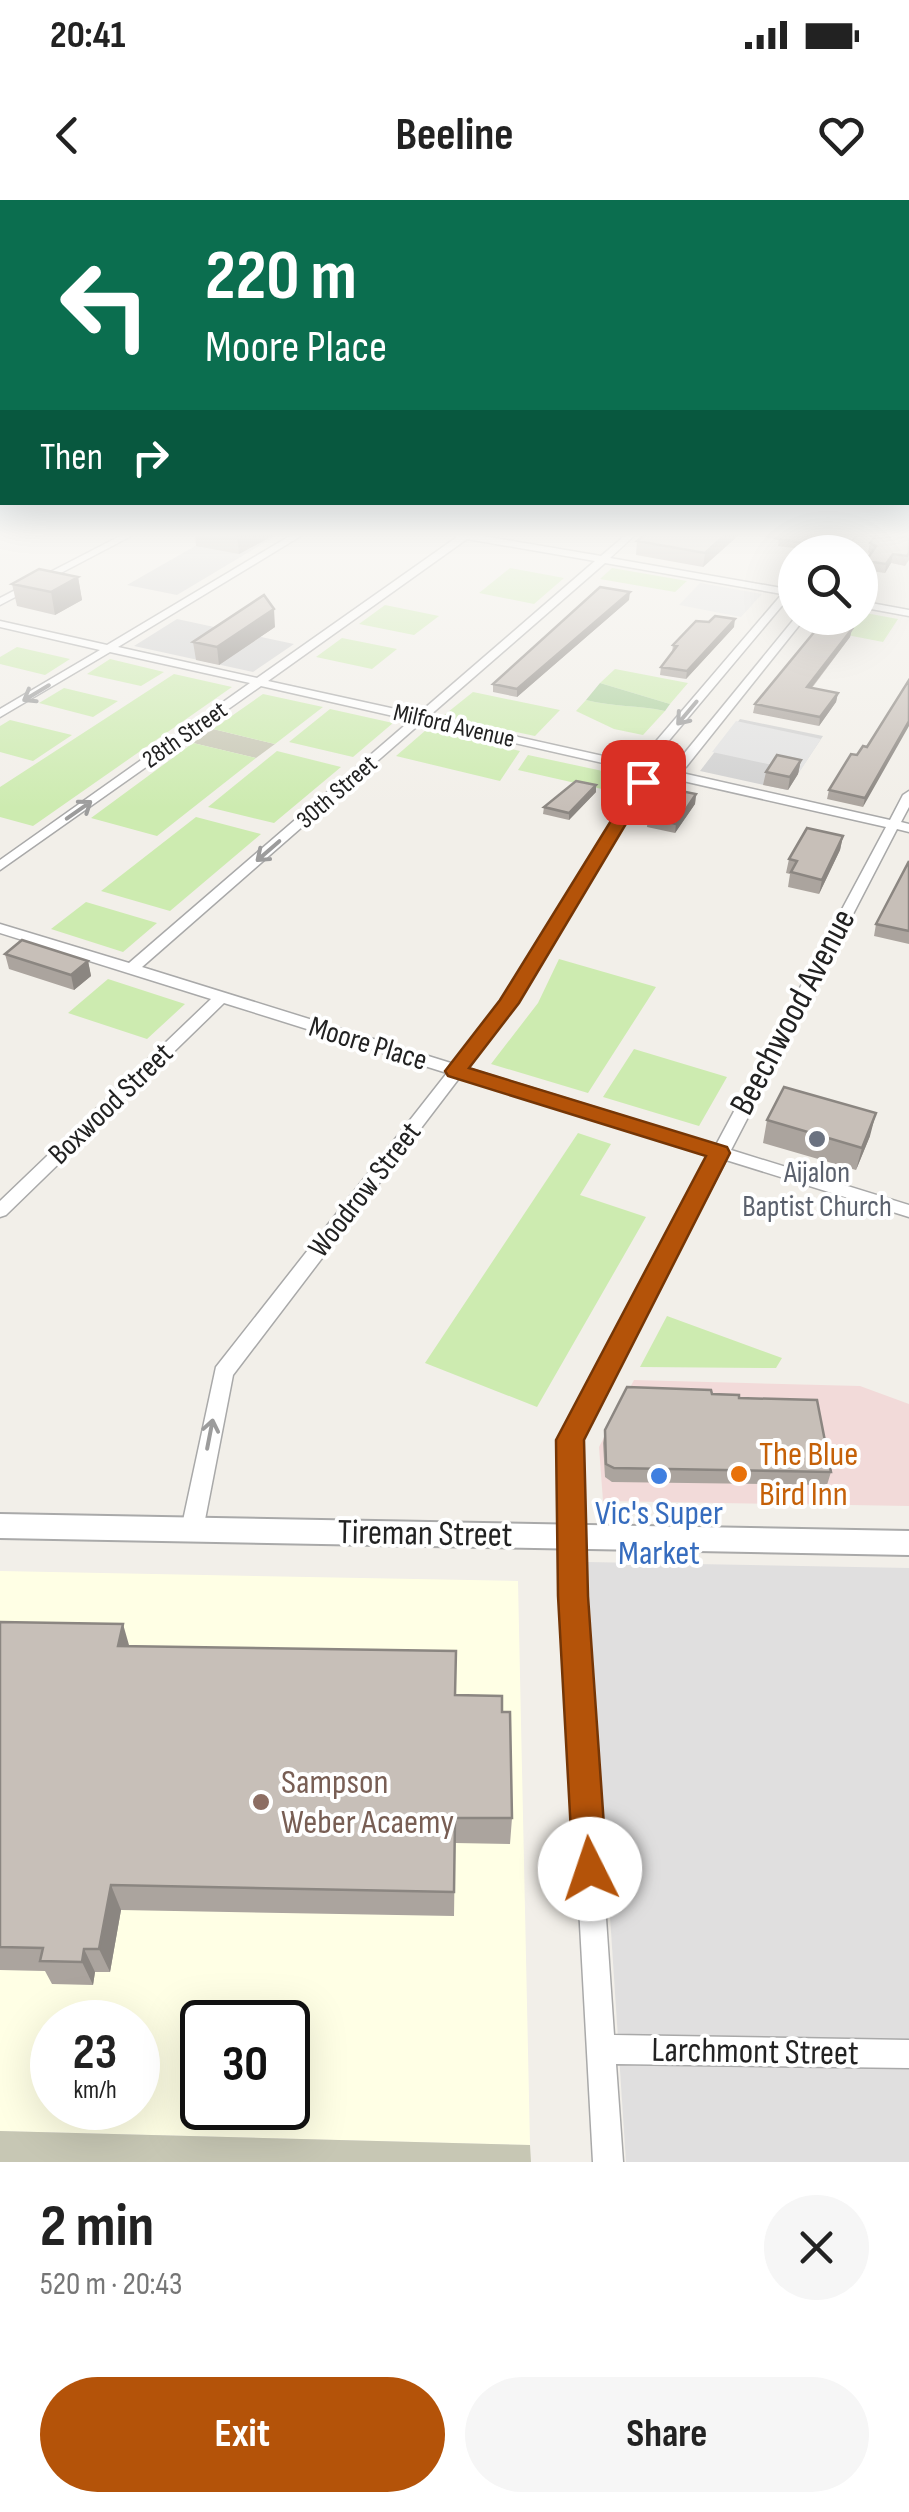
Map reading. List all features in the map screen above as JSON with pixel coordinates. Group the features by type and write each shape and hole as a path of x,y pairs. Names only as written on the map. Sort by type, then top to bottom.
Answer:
{"street":[{"name":"Milford Avenue","path":"7,626 901,826"},
{"path":"0,714 146,626"},
{"name":"28th Street","path":"0,866 336,626"},
{"name":"30th Street","path":"131,969 527,626"},
{"name":"Woodrow Street","path":"656,771 650,756 762,626"},
{"name":"Woodrow Street","path":"192,1530 224,1374 509,1003 643,782 656,771 682,764 786,635"},
{"name":"Beechwood Avenue","path":"608,2162 568,1450 576,1422 719,1153 901,826 909,796"},
{"name":"Moore Place","path":"4,934 131,969 909,1211"},
{"name":"Boxwood Street","path":"0,1211 221,998"},
{"name":"Tireman Street","path":"0,1526 909,1543"},
{"name":"Larchmont Street","path":"601,2049 909,2054"}],"shaded area":[{"path":"167,626 208,626 294,644 253,672 134,646"},
{"path":"740,719 823,736 787,790 700,771"},
{"path":"736,721 821,739 800,771 712,752"},
{"path":"213,729 275,744 256,758 193,743"},
{"path":"634,1380 860,1386 909,1404 909,1506 603,1501 599,1447"},
{"path":"587,1562 909,1568 909,2162 626,2162"},
{"name":"Sampson Weber Acaemy","path":"0,1571 518,1581 530,2145 0,2131"},
{"path":"0,2131 530,2145 531,2162 0,2162"}],"green space":[{"path":"367,626 426,626 414,635"},
{"path":"878,626 894,626 883,642 847,635 878,635"},
{"path":"342,638 397,649 372,669 316,657"},
{"path":"17,647 70,659 45,675 0,664 0,657"},
{"path":"110,659 164,672 141,686 87,674"},
{"path":"615,669 688,683 670,704 600,683"},
{"path":"174,674 232,687 33,826 0,817 0,787"},
{"path":"600,683 670,704 665,711 586,700"},
{"path":"64,688 118,701 93,717 39,703"},
{"path":"473,692 560,710 535,736 443,716"},
{"path":"263,694 323,707 275,744 213,729"},
{"path":"586,700 665,711 643,735 614,729 576,711"},
{"path":"330,709 393,723 353,757 289,742"},
{"path":"10,720 72,735 33,761 0,752 0,726"},
{"path":"426,730 520,751 500,781 396,756"},
{"path":"193,743 256,758 157,836 91,818"},
{"path":"277,751 341,767 274,823 208,807"},
{"path":"528,755 626,776 615,792 518,770"},
{"path":"196,817 261,834 170,911 101,891"},
{"path":"86,902 157,923 123,952 51,929"},
{"path":"559,959 656,987 588,1093 491,1064 538,1003"},
{"path":"108,979 185,1004 147,1039 68,1013"},
{"path":"634,1049 727,1077 699,1126 603,1097"},
{"path":"578,1133 611,1144 580,1195 646,1217 537,1407 425,1363"},
{"path":"667,1316 782,1358 776,1368 640,1367"}],"building":[{"path":"218,626 249,626 217,647 193,642"},
{"path":"557,626 591,626 517,689 493,684"},
{"path":"692,626 729,626 687,671 661,667 677,646 673,645"},
{"path":"812,635 847,635 807,687 838,693 820,717 755,704"},
{"path":"909,680 909,721 865,798 829,790 851,754 857,755 863,746 867,747"},
{"path":"777,755 801,760 790,777 766,772"},
{"path":"576,781 596,785 569,813 544,807"},
{"path":"671,789 696,794 676,824 648,817"},
{"path":"807,828 843,836 822,880 791,872 797,861 789,859"},
{"path":"909,861 909,931 876,924"},
{"path":"22,940 88,961 71,975 5,954"},
{"path":"784,1087 876,1113 862,1148 767,1120"},
{"path":"627,1387 711,1390 712,1394 739,1398 817,1400 831,1472 614,1468 606,1464 605,1430"},
{"path":"0,1622 123,1624 118,1646 456,1651 455,1695 502,1696 502,1712 510,1712 512,1818 455,1818 454,1892 111,1885 99,1949 84,1949 82,1962 40,1961 43,1948 0,1947"}],"place":[{"name":"Aijalon Baptist Church","path":"817,1139"},
{"name":"The Blue Bird Inn","path":"739,1474"},
{"name":"Vic's Super Market","path":"659,1476"},
{"name":"Sampson Weber Acaemy","path":"261,1802"}],"route":[{"path":"590,1869 568,1450 576,1422 719,1153 456,1071 509,1003 643,782"}]}
